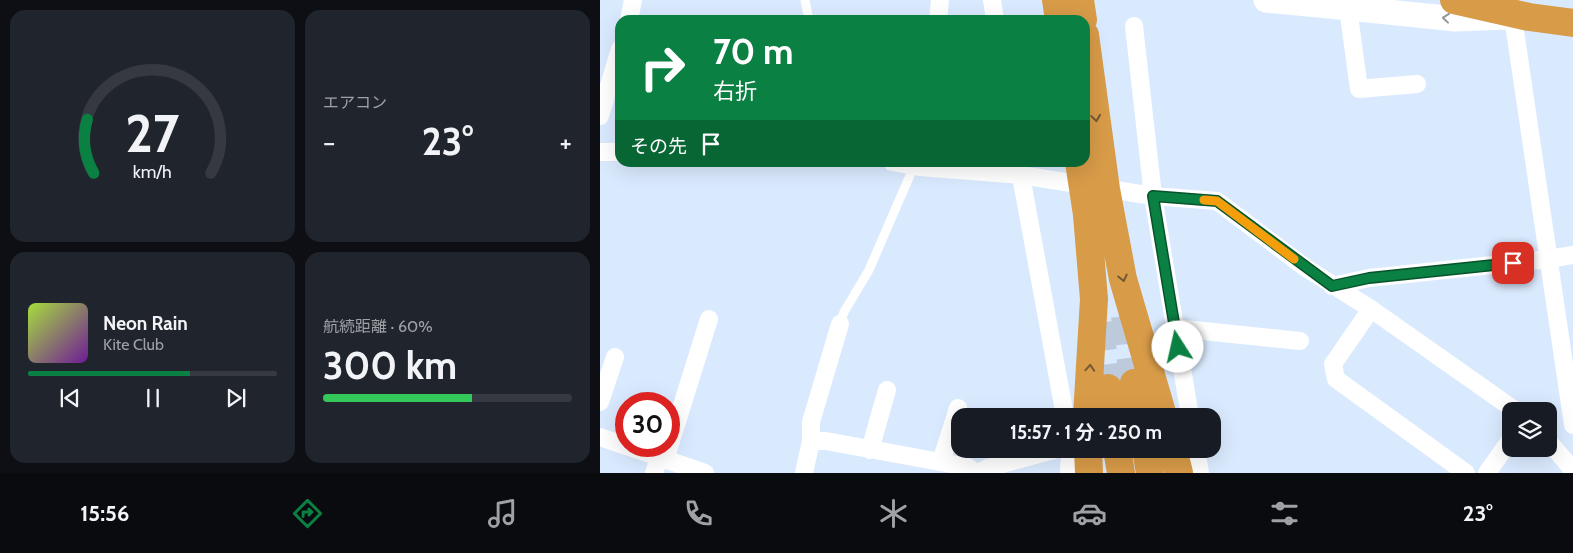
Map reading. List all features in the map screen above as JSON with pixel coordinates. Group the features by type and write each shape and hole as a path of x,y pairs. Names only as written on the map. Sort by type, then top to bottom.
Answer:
{"highway":[{"path":"1056,0 1058,15"},
{"path":"1080,0 1082,15"},
{"path":"1454,0 1521,17 1573,23"},
{"path":"1087,408 1094,299 1089,179"},
{"path":"1089,179 1123,279 1161,408"},
{"path":"1134,383 1139,408"},
{"path":"1108,388 1111,408"},
{"path":"1088,458 1089,473"},
{"path":"1118,458 1121,473"},
{"path":"1148,458 1150,473"},
{"path":"1175,458 1179,473"}],"main road":[{"path":"1266,0 1342,5 1456,19 1521,17"}],"street":[{"path":"630,15 633,0"},
{"path":"938,15 940,0"},
{"path":"992,0 994,15"},
{"path":"1342,5 1360,89 1416,84"},
{"path":"1521,17 1549,259 1573,425"},
{"path":"1134,26 1153,196 1189,408"},
{"path":"600,116 615,66"},
{"path":"600,152 615,152"},
{"path":"969,167 1020,169 1089,179 1153,196 1217,201 1332,286 1371,309 1503,402"},
{"path":"1020,169 1064,408"},
{"path":"1332,286 1369,278 1573,255"},
{"path":"1371,309 1333,364 1336,379 1466,473"},
{"path":"659,463 709,319"},
{"path":"804,473 811,441 811,422 840,324"},
{"path":"1175,328 1300,341"},
{"path":"600,402 615,357"},
{"path":"870,450 887,390"},
{"path":"941,462 951,430"},
{"path":"600,437 615,442"},
{"path":"811,441 968,467 977,473 1024,458"},
{"path":"1557,451 1573,470"},
{"path":"1487,473 1502,452"},
{"path":"647,457 659,463 705,473"},
{"path":"1069,473 1070,458"},
{"path":"1198,458 1200,473"}],"lane":[{"path":"805,0 809,15"},
{"path":"840,324 844,312 869,270 917,167"}],"tunnel":[{"path":"1125,316 1134,383"},
{"path":"1099,323 1108,388"}],"slow traffic":[{"path":"1204,200 1217,201 1294,259"}],"route":[{"path":"1178,347 1153,196 1217,201 1332,286 1369,278 1513,263"}]}
